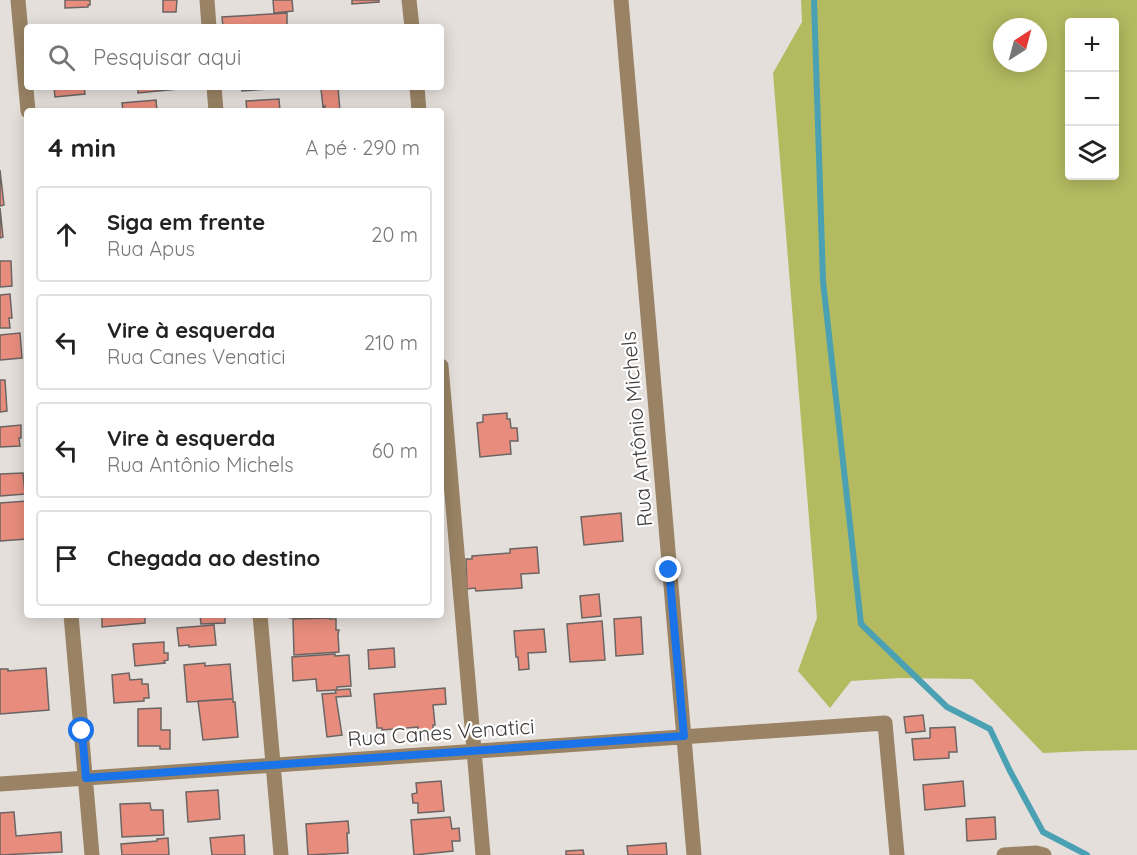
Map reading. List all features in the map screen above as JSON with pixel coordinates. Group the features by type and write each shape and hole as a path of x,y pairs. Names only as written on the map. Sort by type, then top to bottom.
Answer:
{"street":[{"path":"18,0 24,67"},
{"path":"207,0 209,24"},
{"path":"410,0 412,24"},
{"name":"Rua Antônio Michels","path":"621,0 694,855"},
{"path":"26,90 28,108"},
{"path":"214,90 216,108"},
{"path":"417,90 419,108"},
{"path":"444,401 483,855"},
{"path":"71,618 92,855"},
{"path":"260,618 281,855"},
{"name":"Rua Canes Venatici","path":"0,784 885,723 897,855"},
{"path":"1004,855 1044,855"}],"green space":[{"path":"801,0 1137,0 1137,750 1043,753 972,679 899,678 851,681 830,708 798,671 817,618 773,73 802,22"}],"building":[{"path":"65,0 90,0 90,5 65,8"},
{"path":"163,0 177,0 176,12 163,12"},
{"path":"273,0 292,0 293,11 274,13"},
{"path":"352,0 379,0 379,2 352,4"},
{"path":"287,13 287,24 223,24 222,17"},
{"path":"54,90 84,90 85,94 55,97"},
{"path":"138,90 168,90 138,93"},
{"path":"321,90 338,90 340,108 323,107"},
{"path":"279,99 280,108 247,108 246,101"},
{"path":"156,100 157,108 123,108 122,103"},
{"path":"0,170 4,205 0,206"},
{"path":"0,208 3,237 0,238"},
{"path":"0,261 11,261 12,286 0,287"},
{"path":"10,294 12,318 9,318 10,328 0,328 0,295"},
{"path":"20,333 22,358 0,360 0,335"},
{"path":"0,380 5,380 7,411 0,412"},
{"path":"507,413 511,428 517,428 518,441 510,441 511,454 480,457 477,423 483,422 483,415"},
{"path":"21,425 20,446 0,447 0,427"},
{"path":"23,473 24,494 0,496 0,474"},
{"path":"24,501 24,539 0,541 0,503"},
{"path":"621,513 623,541 584,545 581,517"},
{"path":"537,547 539,573 521,574 522,588 476,591 475,588 467,589 466,559 472,559 472,556 510,553 510,549"},
{"path":"599,594 601,616 582,618 580,596"},
{"path":"641,617 643,654 616,656 614,619"},
{"path":"102,618 145,618 145,623 102,627"},
{"path":"200,618 225,618 225,623 201,624"},
{"path":"293,619 336,619 336,630 339,630 339,652 294,655"},
{"path":"602,621 605,660 570,662 567,624"},
{"path":"214,625 216,645 179,646 177,628"},
{"path":"544,629 546,652 528,653 529,669 519,670 514,631"},
{"path":"164,642 164,653 168,653 168,660 164,661 165,663 135,666 133,644"},
{"path":"394,648 395,667 369,669 368,650"},
{"path":"335,654 335,656 349,655 351,686 337,687 337,690 317,691 316,679 293,681 292,657"},
{"path":"205,663 205,666 230,664 233,699 187,702 184,665"},
{"path":"46,668 49,710 0,714 0,669 8,669 8,671"},
{"path":"129,673 130,680 142,679 142,684 148,684 149,698 144,698 144,701 114,703 112,675"},
{"path":"445,688 446,704 433,705 435,725 433,725 433,731 418,732 418,727 382,730 382,728 377,728 374,694"},
{"path":"350,689 351,696 336,697 342,735 327,737 322,694"},
{"path":"233,699 238,737 203,740 198,701"},
{"path":"161,708 161,730 170,730 170,749 160,749 160,746 138,746 138,709"},
{"path":"923,715 925,731 906,733 904,717"},
{"path":"955,727 957,752 949,752 949,758 914,760 912,739 930,738 930,728"},
{"path":"441,781 444,811 418,813 418,803 413,803 412,794 417,793 416,783"},
{"path":"963,781 965,806 925,810 923,785"},
{"path":"218,790 220,819 188,822 186,792"},
{"path":"150,803 151,810 163,810 164,835 122,837 120,804"},
{"path":"14,812 16,836 61,832 62,852 0,855 0,813"},
{"path":"450,817 452,829 459,828 460,841 452,841 453,851 414,855 411,820"},
{"path":"995,817 996,839 967,841 966,819"},
{"path":"348,821 348,853 308,855 306,824"},
{"path":"244,835 245,855 212,855 210,838"},
{"path":"168,838 169,855 122,855 121,844"},
{"path":"666,843 667,855 628,855 627,846"},
{"path":"583,850 584,855 566,855 566,851"}],"waterway":[{"path":"814,0 823,281 861,624 947,707 990,729 1043,832 1087,855"}],"route":[{"path":"82,731 86,778 684,736 669,570"}]}
